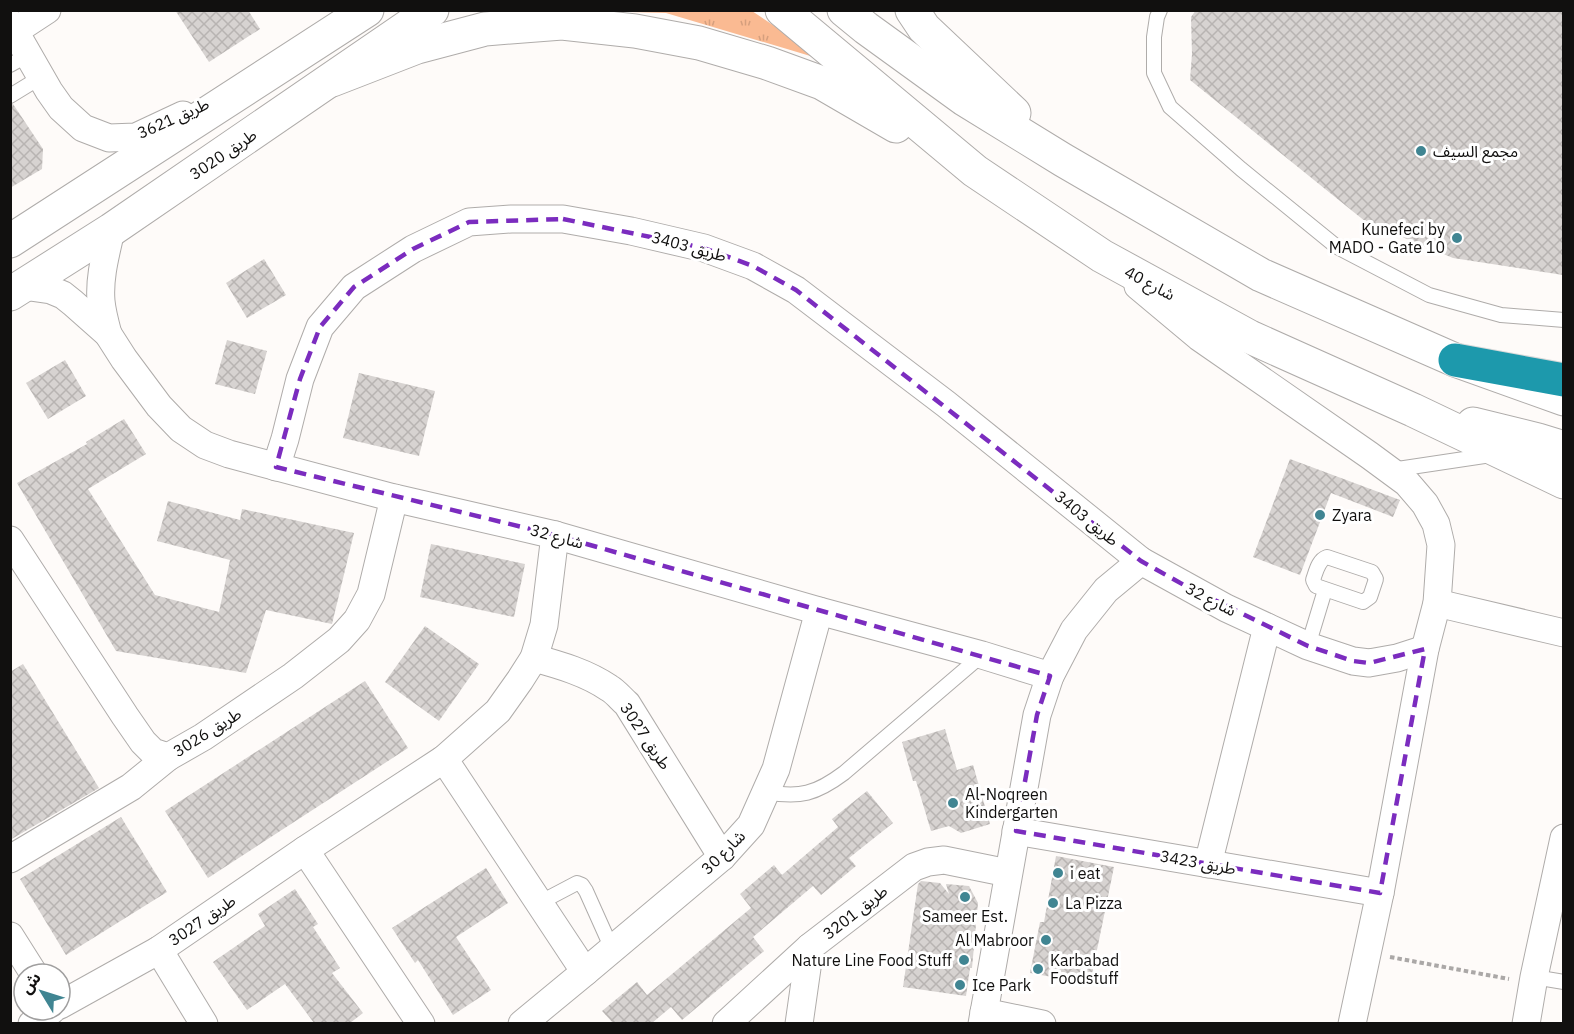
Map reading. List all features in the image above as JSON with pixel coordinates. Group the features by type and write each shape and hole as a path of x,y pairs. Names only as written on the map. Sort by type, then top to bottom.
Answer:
{"highway":[{"path":"1455,360 1563,380"}],"main road":[{"path":"10,240 367,10"},
{"name":"طريق 3020","path":"17,290 111,230 432,10"},
{"name":"شارع 40","path":"782,10 975,171 1102,256 1250,337 1413,410 1563,482"},
{"path":"844,10 964,99 1063,160 1261,275 1455,360 1563,399"},
{"path":"912,10 924,28 1063,160"},
{"path":"332,80 417,47 485,29 562,23 635,31 699,44 767,63 822,83 975,171"},
{"path":"1413,410 1563,448"}],"street":[{"name":"طريق 3621","path":"47,10 13,27 26,65 61,108 75,121 83,128 109,138 136,137 270,72"},
{"name":"طريق 3403","path":"276,467 300,379 320,327 354,287 413,249 469,222 562,219 631,231 704,248 753,266 796,290 946,404 1141,561"},
{"path":"108,334 100,291 103,264 111,230"},
{"path":"1102,256 1199,337 1407,483 1425,504 1436,524 1441,545 1437,603 1425,649 1380,893 1352,1023"},
{"path":"17,290 51,290 63,295 108,334"},
{"name":"شارع 32","path":"108,334 159,406 181,429 205,445 229,454 394,498 555,535 1050,676"},
{"name":"طريق 3026","path":"10,540 137,734 153,752 168,757 203,737 293,676 339,640 357,620 371,594 394,498"},
{"name":"طريق 3027","path":"72,998 159,950 444,759 498,711 534,658 544,625 555,535"},
{"path":"1042,1023 983,1018 1037,715 1050,676 1074,630 1106,590 1141,561"},
{"name":"شارع 32","path":"1141,561 1227,608 1308,646 1353,661 1369,663 1425,649"},
{"path":"1437,603 1563,633"},
{"name":"شارع 30","path":"522,1023 722,857 751,825 776,769 819,611"},
{"path":"1208,864 1268,627"},
{"name":"طريق 3027","path":"534,658 567,667 589,677 610,688 627,704 722,857"},
{"path":"10,859 131,787 168,757"},
{"path":"444,759 585,972"},
{"name":"طريق 3423","path":"1016,831 1380,893"},
{"path":"1526,1023 1563,838"},
{"path":"305,850 421,1023"},
{"name":"طريق 3201","path":"726,1023 810,947 914,867 944,860 1008,873"},
{"path":"10,936 26,962"},
{"path":"799,1023 810,947"},
{"name":"طريق 3027","path":"159,950 204,1023"}],"lane":[{"path":"1160,10 1154,37 1154,73 1170,107 1240,169 1337,247 1429,295 1501,315 1563,320"},
{"path":"10,96 26,65"},
{"path":"1389,470 1502,453"},
{"path":"1308,646 1325,590"},
{"path":"766,792 786,795 807,793 827,786 982,656"},
{"path":"540,903 577,883 582,885 612,949"},
{"path":"1534,981 1563,982"}],"path":[{"path":"1368,953 1534,981"}],"highlighted area":[{"path":"563,219 704,248 753,266 796,290 1141,561 1184,585 1308,646 1353,661 1369,663 1425,649 1380,893 1016,831 1037,715 1050,676 555,535 276,467 300,379 320,327 354,287 413,249 469,222"}],"green space":[{"path":"592,11 752,11 827,61 666,13"}],"building":[{"path":"175,10 248,10 260,29 209,62"},
{"name":"مجمع السيف","path":"1196,10 1563,10 1563,275 1453,258 1366,222 1190,80 1191,17"},
{"path":"13,104 43,149 42,169 10,188 10,105"},
{"path":"264,259 286,295 247,318 226,283"},
{"path":"227,340 267,351 255,394 215,384"},
{"path":"65,360 86,396 48,419 26,383"},
{"path":"359,373 435,391 419,456 343,438"},
{"path":"124,419 146,454 88,489 155,595 219,612 230,560 157,541 168,501 240,520 242,509 354,533 332,624 266,610 246,673 116,651 17,483 87,444 86,442"},
{"path":"1290,459 1400,500 1393,517 1331,493 1300,575 1253,557"},
{"path":"431,544 525,564 514,617 420,597"},
{"path":"425,626 479,664 439,721 385,682"},
{"path":"23,664 99,788 10,840 10,672"},
{"path":"365,681 408,748 208,878 165,811"},
{"name":"Al-Noqreen Kindergarten","path":"945,729 957,770 973,765 990,824 961,833 949,826 931,831 902,742"},
{"path":"867,791 893,823 849,858 856,866 821,895 813,886 753,937 764,951 682,1020 671,1007 652,1023 613,1023 602,1011 637,982 647,995 751,908 740,894 774,865 782,875 838,827 832,819"},
{"path":"121,817 167,892 66,955 20,879"},
{"path":"1056,856 1114,867 1090,984 1030,973 1040,922 1044,922"},
{"path":"486,868 508,903 456,937 491,990 453,1015 418,960 415,963 392,928"},
{"path":"921,881 940,883 949,894 946,884 969,886 978,903 972,968 970,968 966,996 903,987 918,884"},
{"path":"295,889 318,924 313,927 340,968 332,973 363,1013 350,1023 314,1023 285,984 247,1010 213,962 265,926 258,914"}],"place":[{"name":"مجمع السيف","path":"1421,151"},
{"name":"Kunefeci by MADO - Gate 10","path":"1457,238"},
{"name":"Zyara","path":"1320,515"},
{"name":"Al-Noqreen Kindergarten","path":"953,803"},
{"name":"i eat","path":"1058,873"},
{"name":"Sameer Est.","path":"965,897"},
{"name":"La Pizza","path":"1053,903"},
{"name":"Al Mabroor","path":"1046,940"},
{"name":"Nature Line Food Stuff","path":"964,960"},
{"name":"Karbabad Foodstuff","path":"1038,969"},
{"name":"Ice Park","path":"960,985"}]}
